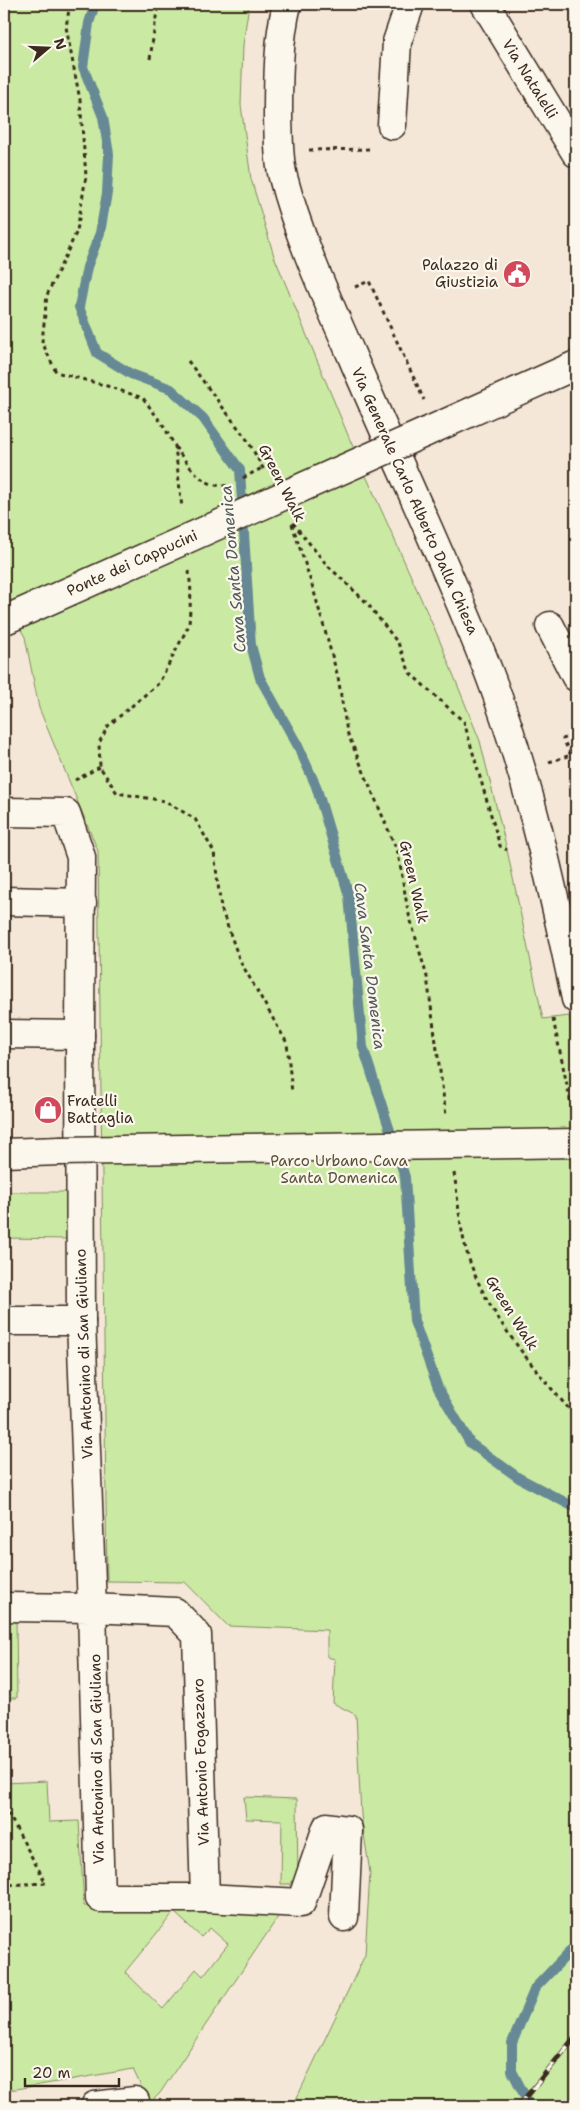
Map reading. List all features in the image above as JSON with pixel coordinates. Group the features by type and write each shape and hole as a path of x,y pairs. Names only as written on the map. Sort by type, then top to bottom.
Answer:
{"street":[{"name":"Via Generale Carlo Alberto Dalla Chiesa","path":"287,4 282,23 278,84 279,150 283,176 311,261 490,676 523,771 571,944 576,999"},
{"path":"392,125 397,42 410,4"},
{"name":"Via Natalelli","path":"486,4 576,153"},
{"name":"Ponte dei Cappucini","path":"4,620 576,365"},
{"path":"550,626 576,677"},
{"name":"Via Antonino di San Giuliano","path":"4,812 66,813 81,857 81,1321 92,1608 100,1898 205,1898"},
{"path":"4,901 82,903"},
{"path":"4,1034 80,1035"},
{"path":"4,1153 575,1132"},
{"path":"4,1321 81,1321"},
{"name":"Via Antonio Fogazzaro","path":"4,1607 92,1608 176,1612 196,1635 205,1898"},
{"path":"205,1898 301,1903 327,1827 348,1830 344,1917"},
{"path":"95,2106 135,2101"}],"path":[{"path":"150,59 158,4"},
{"path":"279,150 391,149 392,125"},
{"path":"352,289 368,281 425,402"},
{"name":"Green Walk","path":"188,360 248,441 267,476"},
{"path":"175,446 198,478 220,487 232,485"},
{"path":"252,473 262,468"},
{"name":"Green Walk","path":"446,1117 427,977 408,911 398,853 347,732 338,677 313,588 290,520 326,564 367,603 398,643 410,673 464,722 500,846 507,850"},
{"path":"523,771 570,755 563,739 576,734"},
{"path":"75,780 100,767"},
{"path":"553,1018 575,1132"},
{"name":"Green Walk","path":"454,1172 465,1246 480,1286 514,1343 576,1417"},
{"path":"4,1806 46,1883 4,1885"}],"green space":[{"name":"Parco Urbano Cava Santa Domenica","path":"4,4 249,4 243,45 241,105 251,179 274,256 350,440 439,639 480,741 507,850 543,1019 569,1016 576,1053 576,2106 293,2106 365,1955 370,1873 361,1815 356,1715 333,1703 335,1659 327,1657 327,1630 228,1626 185,1582 107,1581 98,851 39,708 25,637 8,607 4,593"},
{"path":"4,1192 67,1192 67,1239 4,1238"},
{"path":"4,1621 16,1621 17,1698 4,1698"},
{"path":"47,1781 49,1822 79,1821 84,1906 282,1911 160,2093 149,2104 133,2069 4,2091 4,1783","holes":["174,1912 201,1937 210,1928 228,1944 203,1976 196,1969 163,2009 125,1972"]},
{"path":"244,1797 297,1799 298,1884 281,1884 282,1820 246,1819"}],"waterway":[{"name":"Cava Santa Domenica","path":"95,4 89,23 83,67 103,117 109,154 107,193 100,233 87,267 79,307 97,353 131,374 171,389 203,418 240,470 251,645 260,678 298,746 316,786 349,896 363,1047 405,1177 414,1321 438,1388 470,1443 519,1478 576,1508"},
{"name":"Cava Santa Domenica","path":"530,2106 512,2071 512,2043 535,1988 576,1945"}],"railway":[{"path":"519,2106 576,2036"}],"place":[{"name":"Palazzo di Giustizia","path":"517,274"},
{"name":"Fratelli Battaglia","path":"48,1110"}]}
